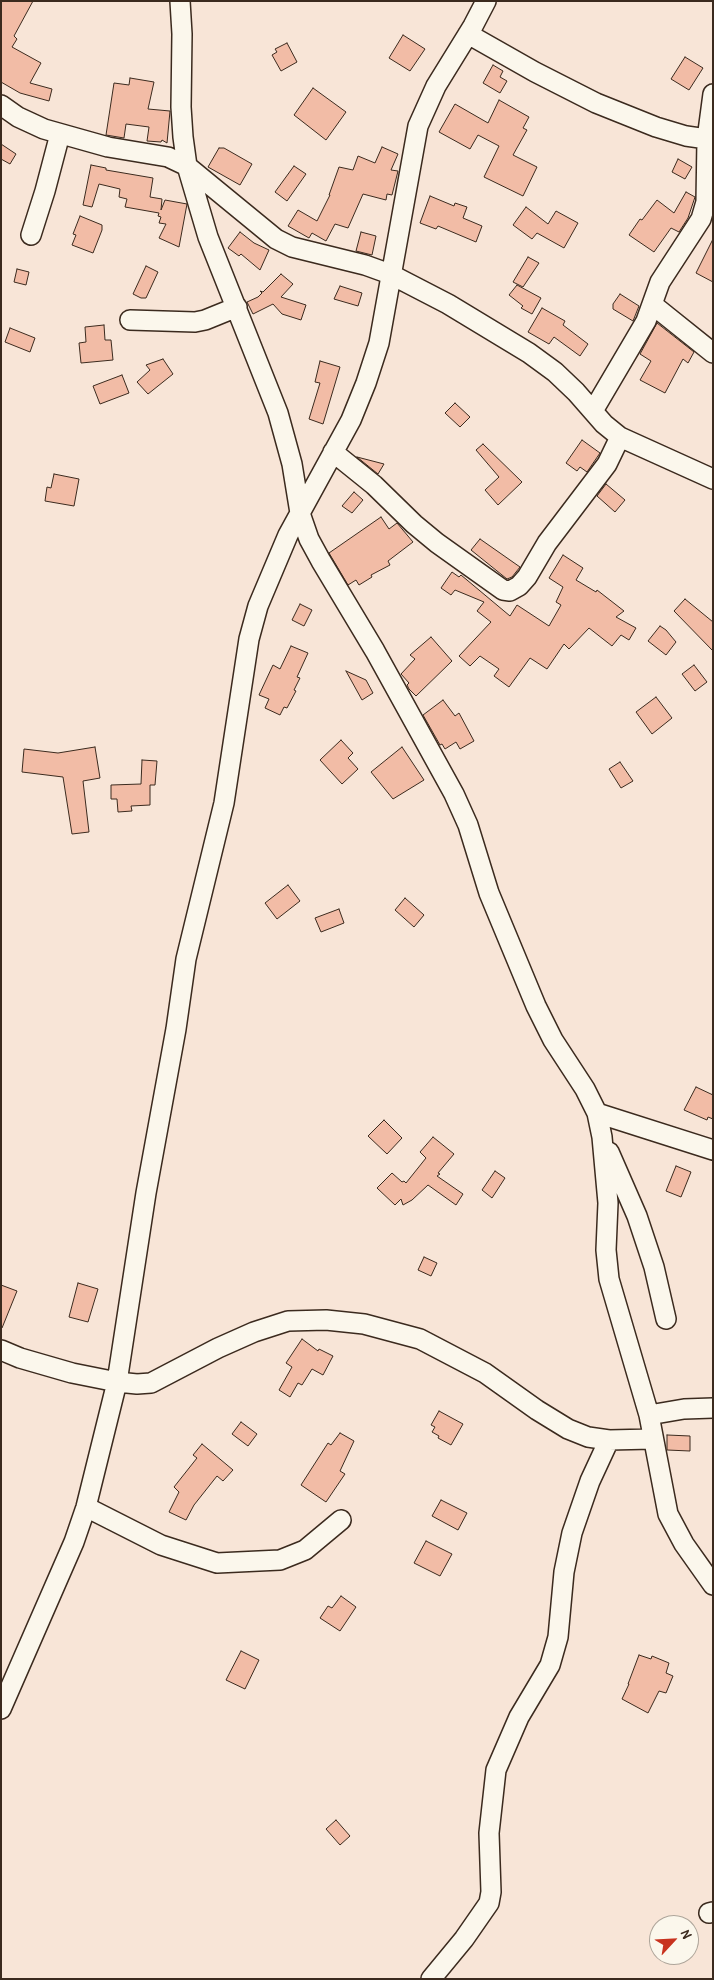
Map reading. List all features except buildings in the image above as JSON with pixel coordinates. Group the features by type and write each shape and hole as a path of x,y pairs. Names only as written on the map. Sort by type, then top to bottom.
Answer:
{"street":[{"path":"180,1 182,34 181,107 183,137 188,166 208,237 278,413 292,464 300,513 321,561 375,651 454,794 468,825 489,893 536,1006 553,1040 585,1089 597,1113 602,1137 608,1202 606,1250 609,1279 649,1415 652,1439 668,1514 684,1544 713,1585"},
{"path":"1,1709 56,1586 86,1507 117,1382 148,1184 176,1029 186,958 224,803 249,639 258,606 274,566 300,513 351,420 366,383 379,343 418,126 436,86 486,1"},
{"path":"468,34 535,72 596,103 656,127 686,136 708,139"},
{"path":"593,411 646,321 660,282 701,220 708,187 708,139 713,94"},
{"path":"1,105 30,124 60,134 168,158 188,166 276,239 292,247 365,265 390,274 456,308 529,353 565,380 612,431 620,437 713,479"},
{"path":"31,234 45,192 60,134"},
{"path":"653,305 713,353"},
{"path":"130,320 195,322 237,307"},
{"path":"333,452 374,485 414,524 437,543 503,590 510,591 519,586 527,577 547,543 607,464 620,437"},
{"path":"597,1113 713,1150"},
{"path":"602,1137 637,1216 654,1267 666,1319"},
{"path":"1,1350 50,1367 117,1382 151,1383 218,1348 254,1332 288,1321 326,1320 364,1324 420,1339 485,1373 537,1410 588,1437 609,1440 652,1439"},
{"path":"649,1415 684,1409 713,1408"},
{"path":"431,1979 464,1939 489,1903 491,1892 489,1832 496,1770 520,1717 550,1665 558,1637 563,1581 572,1533 590,1481 609,1440"},
{"path":"86,1507 161,1545 217,1563 280,1560 305,1550 341,1520"}]}
